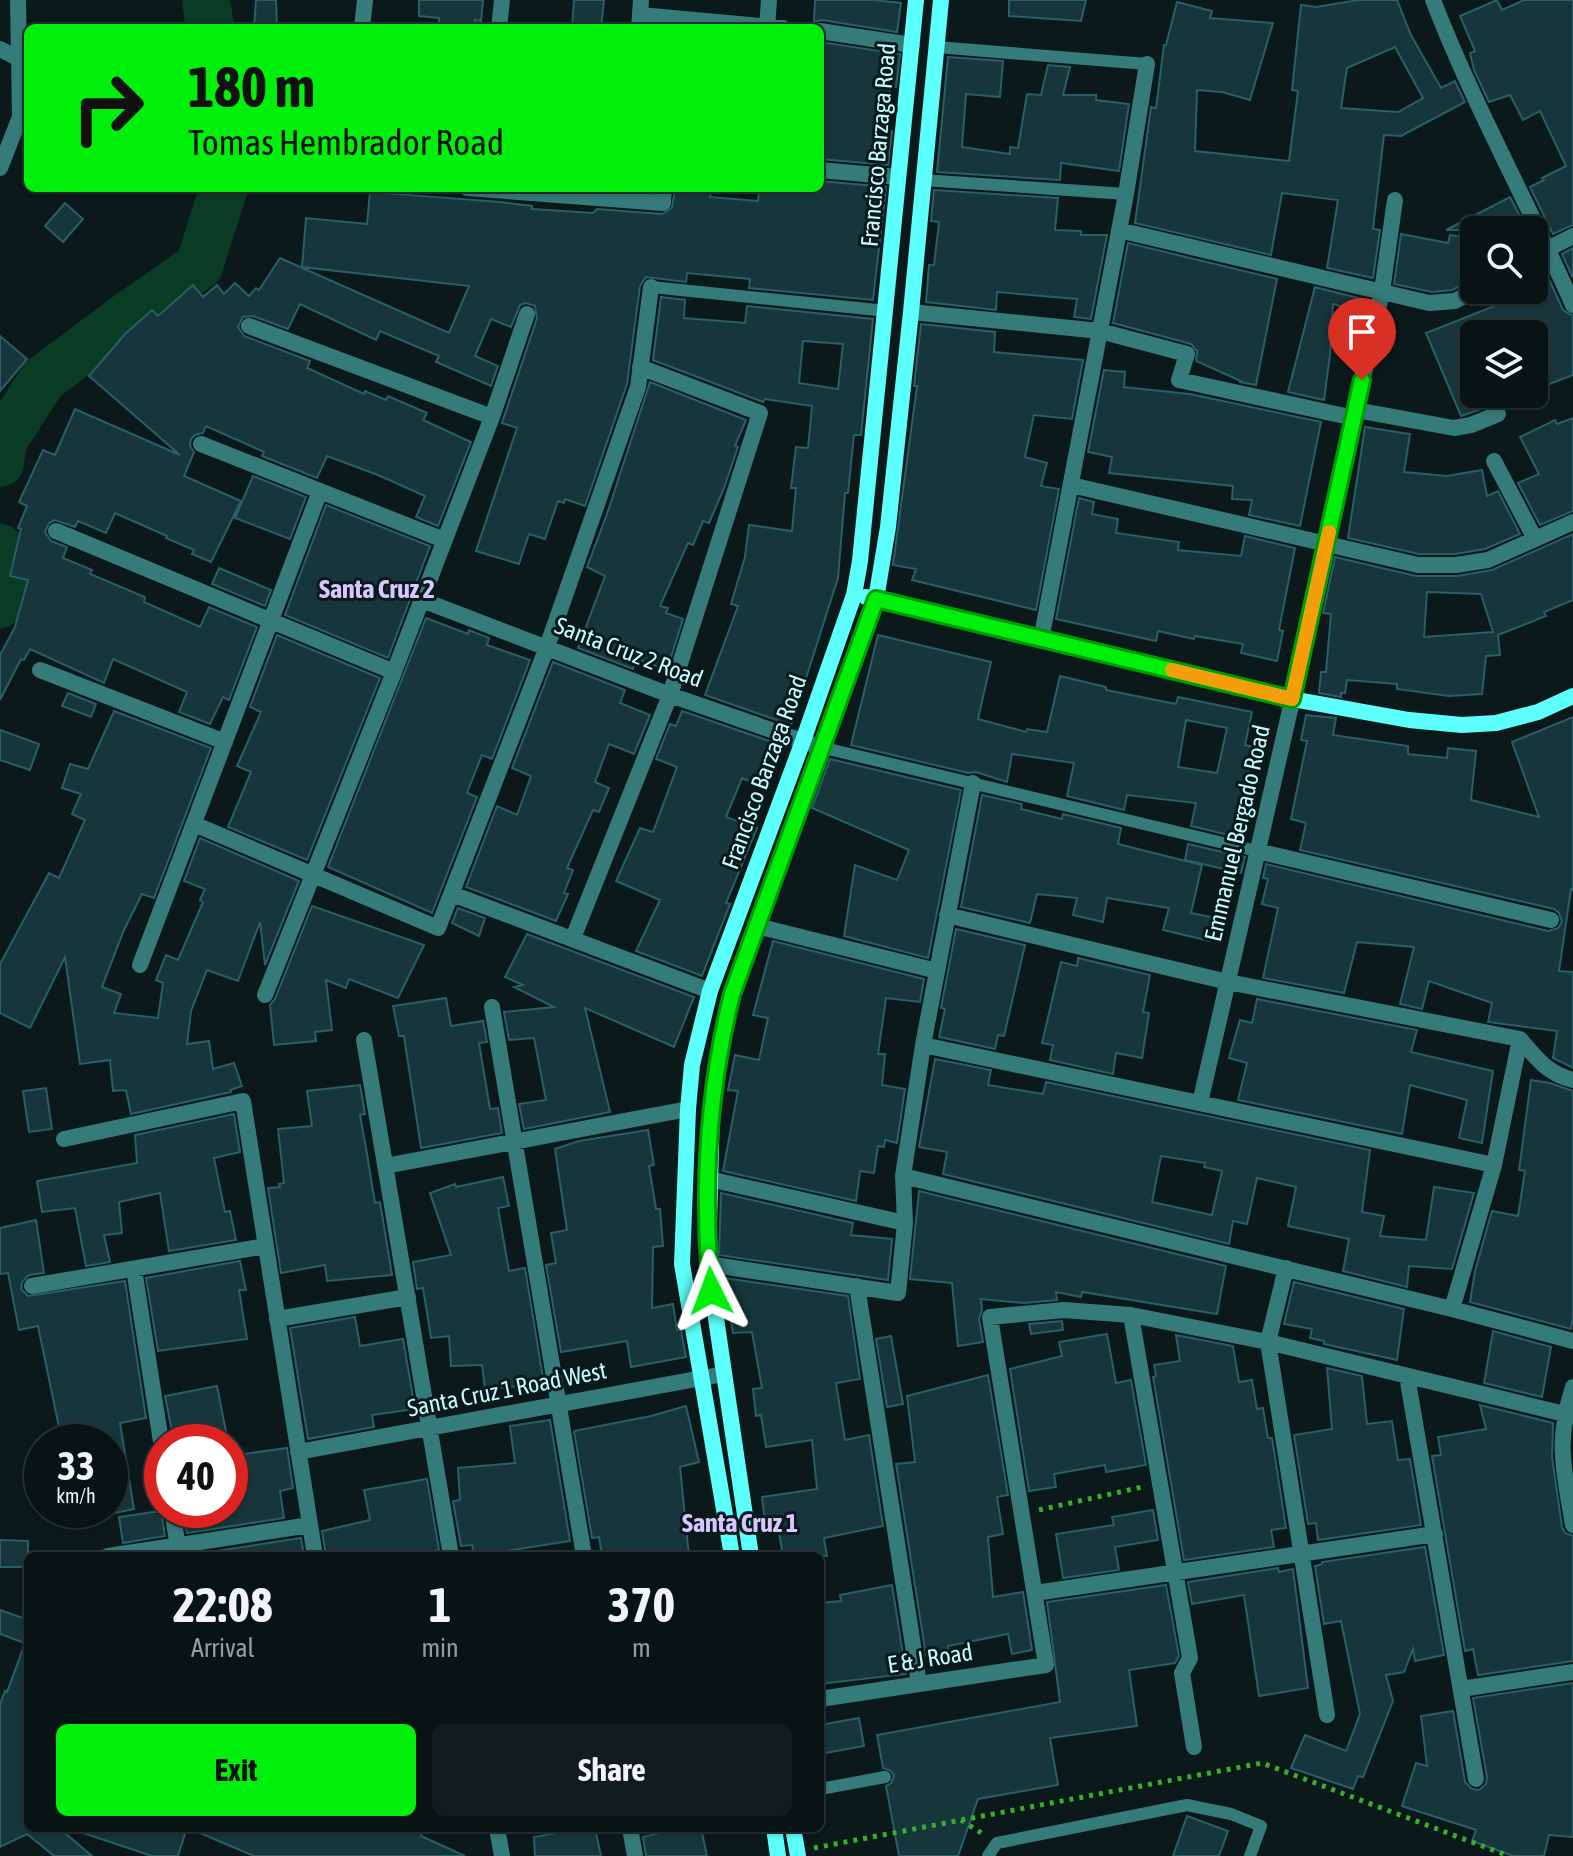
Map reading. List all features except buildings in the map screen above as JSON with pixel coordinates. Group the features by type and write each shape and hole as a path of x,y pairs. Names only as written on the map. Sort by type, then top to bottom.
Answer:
{"street":[{"path":"0,168 20,117 18,0"},
{"path":"362,24 365,0"},
{"path":"499,24 502,0"},
{"path":"769,0 774,24"},
{"name":"Francisco Barzaga Road","path":"731,1552 682,1264 692,1065 710,991 854,595 887,311 916,0"},
{"name":"Francisco Barzaga Road","path":"750,1552 708,1264 712,1107 723,1031 732,994 876,599 888,527 941,0"},
{"path":"1433,0 1525,216"},
{"path":"640,14 744,24"},
{"path":"824,32 912,45"},
{"path":"0,49 19,59"},
{"path":"1041,640 1126,194 1147,64"},
{"path":"824,170 898,177"},
{"path":"519,192 663,203 664,192"},
{"name":"Emmanuel Bergado Road","path":"1200,1103 1382,291 1395,200"},
{"path":"1119,230 1429,303 1460,298"},
{"path":"1548,248 1573,236"},
{"path":"1548,264 1573,305"},
{"path":"194,824 438,928 547,647 638,387 651,287"},
{"path":"911,312 1100,331 1187,354 1179,380 1355,414 1454,428 1498,414"},
{"path":"265,995 422,600 492,417 527,314"},
{"path":"249,326 492,417"},
{"path":"573,938 670,695 760,413 640,367"},
{"path":"201,444 444,540"},
{"path":"1494,461 1535,539"},
{"path":"1071,485 1418,565 1456,565 1488,560 1573,522"},
{"path":"140,965 320,491"},
{"path":"56,531 394,672"},
{"path":"854,595 1292,699 1409,720 1462,725 1496,723 1538,712 1573,696"},
{"name":"Santa Cruz 2 Road","path":"422,600 670,695 820,747"},
{"path":"40,670 225,742"},
{"path":"708,1264 898,1293 905,1223 903,1176 923,1045 973,783"},
{"path":"1257,851 1551,920"},
{"path":"452,894 710,991"},
{"path":"947,915 1228,982 1520,1039 1544,1067 1559,1077 1573,1080"},
{"path":"757,926 937,971"},
{"path":"492,1007 583,1552"},
{"path":"1452,1309 1494,1165 1520,1039"},
{"path":"364,1040 450,1552"},
{"path":"923,1045 1494,1165"},
{"path":"64,1139 243,1101 314,1552"},
{"path":"385,1166 688,1109"},
{"path":"903,1176 1573,1341"},
{"path":"709,1179 905,1223"},
{"path":"32,1286 265,1246"},
{"path":"1286,1268 1268,1342 1327,1715"},
{"path":"134,1269 158,1424"},
{"path":"857,1286 919,1684"},
{"path":"277,1319 408,1297"},
{"path":"1435,1534 1035,1593 990,1317 1064,1310 1131,1315 1268,1342 1568,1415"},
{"path":"1131,1315 1190,1658 1182,1673 1194,1747"},
{"name":"Santa Cruz 1 Road West","path":"298,1452 724,1374"},
{"path":"1407,1376 1476,1779"},
{"path":"1573,1387 1561,1448 1573,1525"},
{"path":"175,1528 178,1551 310,1525"},
{"name":"E & J Road","path":"824,1698 1046,1665 1035,1593"},
{"path":"1461,1689 1573,1672"},
{"path":"498,1832 502,1856"},
{"path":"631,1832 635,1856"},
{"path":"775,1832 778,1856"},
{"path":"794,1832 797,1854"}],"lane":[{"path":"936,47 1147,64"},
{"path":"923,180 1126,194"},
{"path":"651,287 887,311"},
{"path":"820,747 1257,851"},
{"path":"824,1788 885,1777"},
{"path":"988,1856 997,1843 1187,1805 1231,1814 1261,1826 1250,1856"}],"path":[{"path":"1022,1514 1160,1483"},
{"path":"797,1854 961,1820"}],"waterway":[{"path":"206,0 209,24"},
{"path":"0,463 3,441 43,379 199,266 223,192"},
{"path":"0,548 7,592 0,604"}],"slow traffic":[{"path":"1172,670 1292,699 1329,532"}],"district":[{"name":"Santa Cruz 2","path":"377,589"},
{"name":"Santa Cruz 1","path":"740,1523"}],"route":[{"path":"711,1291 708,1264 712,1107 723,1031 732,994 876,599 1292,699 1362,380"}]}
